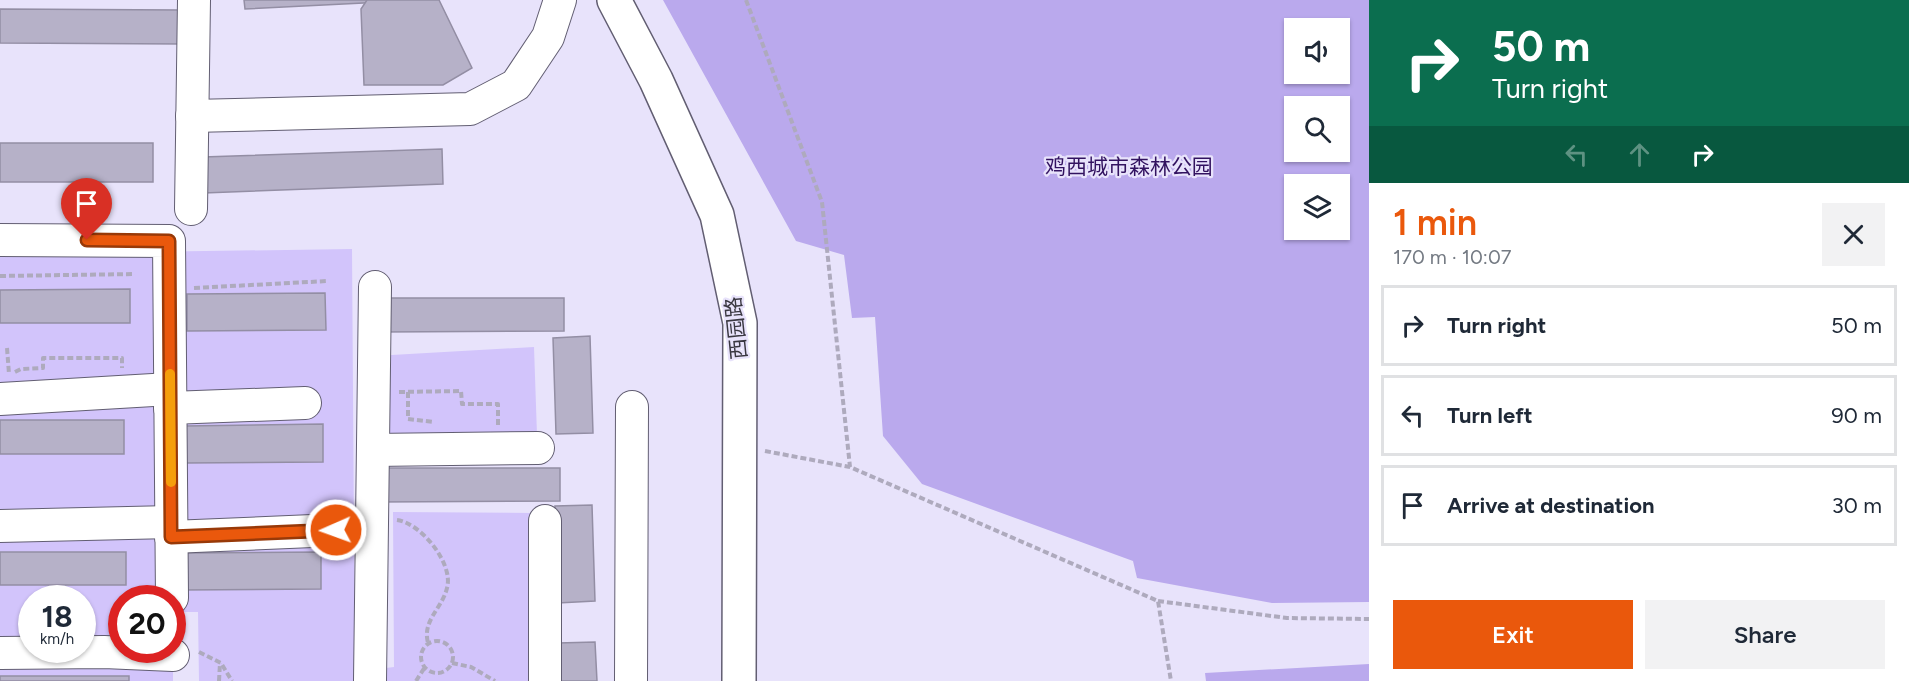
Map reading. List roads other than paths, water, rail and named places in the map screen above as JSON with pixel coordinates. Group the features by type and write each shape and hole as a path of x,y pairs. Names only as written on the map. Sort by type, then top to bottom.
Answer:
{"main road":[{"name":"西园路","path":"615,0 656,80 717,215 740,323 738,681"}],"street":[{"path":"191,208 194,0"},
{"path":"192,116 470,109 516,85 548,37 560,0"},
{"path":"0,240 169,241 172,585"},
{"path":"370,681 375,287"},
{"path":"0,399 122,392 170,399 305,403"},
{"path":"631,681 632,407"},
{"path":"373,450 495,432 538,448"},
{"path":"545,521 545,681"},
{"path":"0,526 171,530 336,530"},
{"path":"0,653 108,652"}],"park label":[{"name":"鸡西城市森林公园","path":"1129,166"}]}
